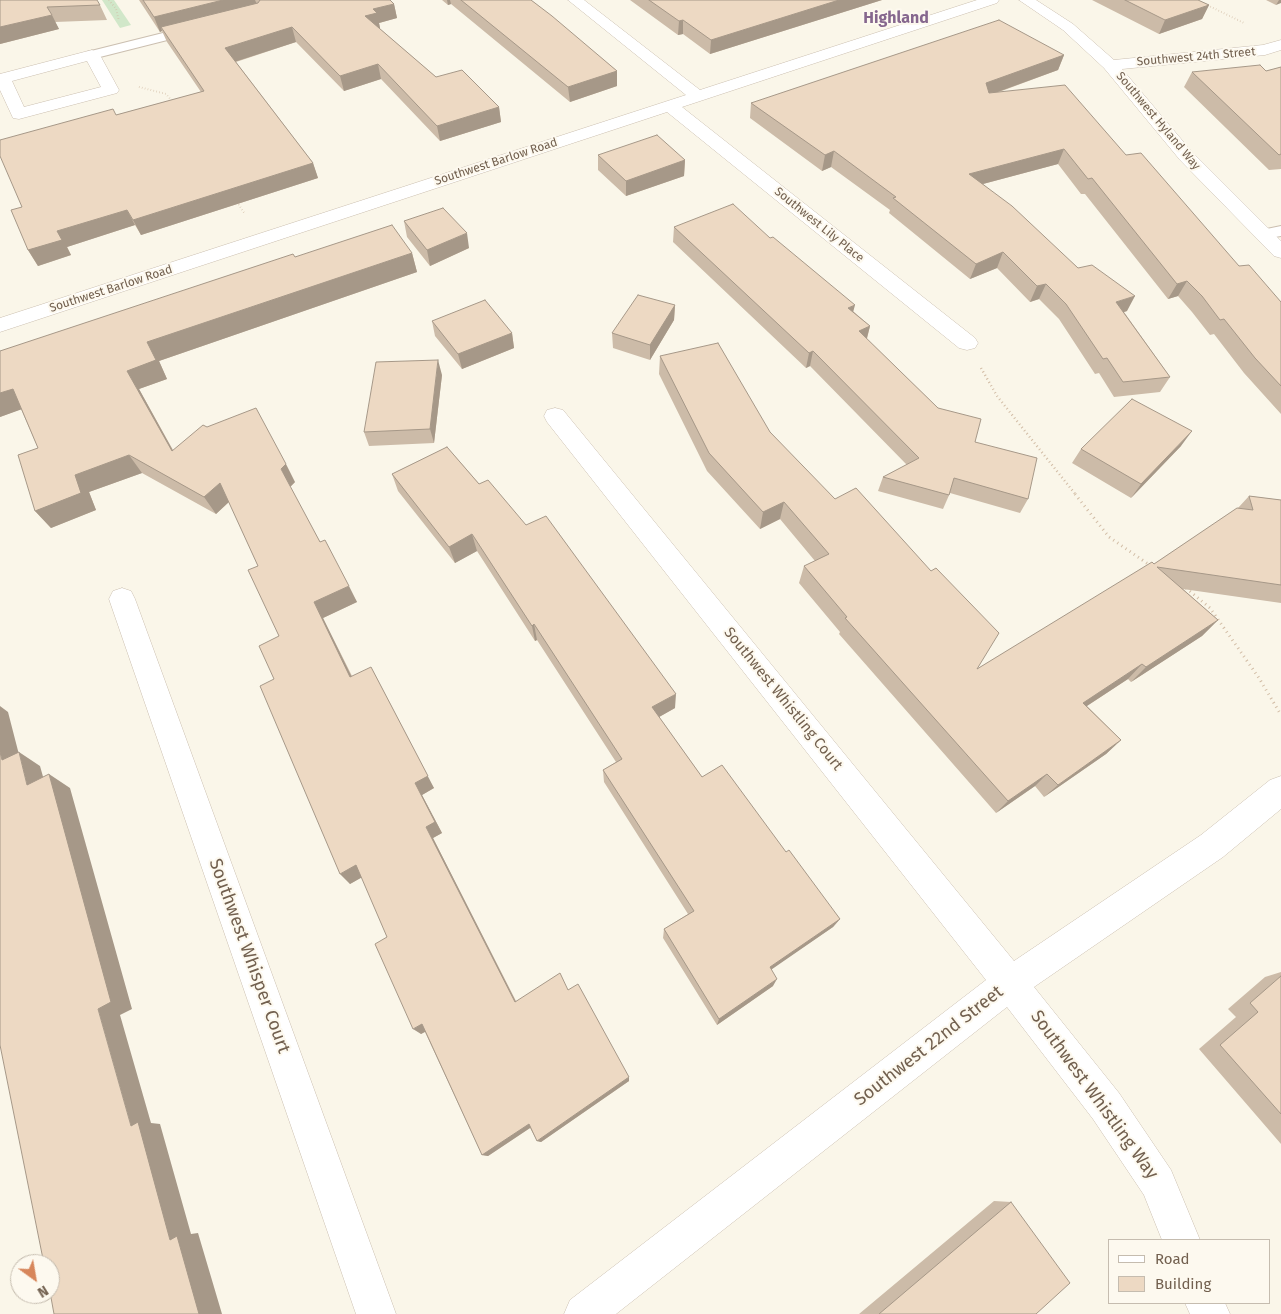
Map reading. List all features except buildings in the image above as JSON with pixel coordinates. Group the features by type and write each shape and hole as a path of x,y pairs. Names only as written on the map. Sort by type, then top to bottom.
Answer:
{"street":[{"path":"575,0 699,97"},
{"name":"Southwest Barlow Road","path":"0,325 992,0"},
{"name":"Southwest Hyland Way","path":"1026,0 1068,27 1110,65 1186,156 1281,252"},
{"name":"Southwest 24th Street","path":"1110,65 1265,50 1281,45"},
{"path":"92,55 111,90 19,114 6,99 3,78 92,55"},
{"name":"Southwest Lily Place","path":"670,106 968,343"},
{"name":"Southwest Whistling Court","path":"555,416 1010,983"},
{"name":"Southwest Whisper Court","path":"122,598 376,1314"},
{"name":"Southwest 22nd Street","path":"584,1314 1010,983 1212,846 1281,790"},
{"name":"Southwest Whistling Way","path":"1010,983 1106,1106 1158,1183 1181,1239"}],"lane":[{"path":"92,55 212,25"},
{"path":"1263,234 1281,231"}],"path":[{"path":"1204,4 1247,24"},
{"path":"143,90 166,94 175,104"},
{"path":"234,197 261,240"},
{"path":"968,343 997,396 1109,537 1152,567"},
{"path":"1183,586 1210,608 1259,678 1281,715"}],"green space":[{"path":"102,0 114,0 131,25 120,28"}],"district":[{"name":"Highland","path":"896,19"}]}
